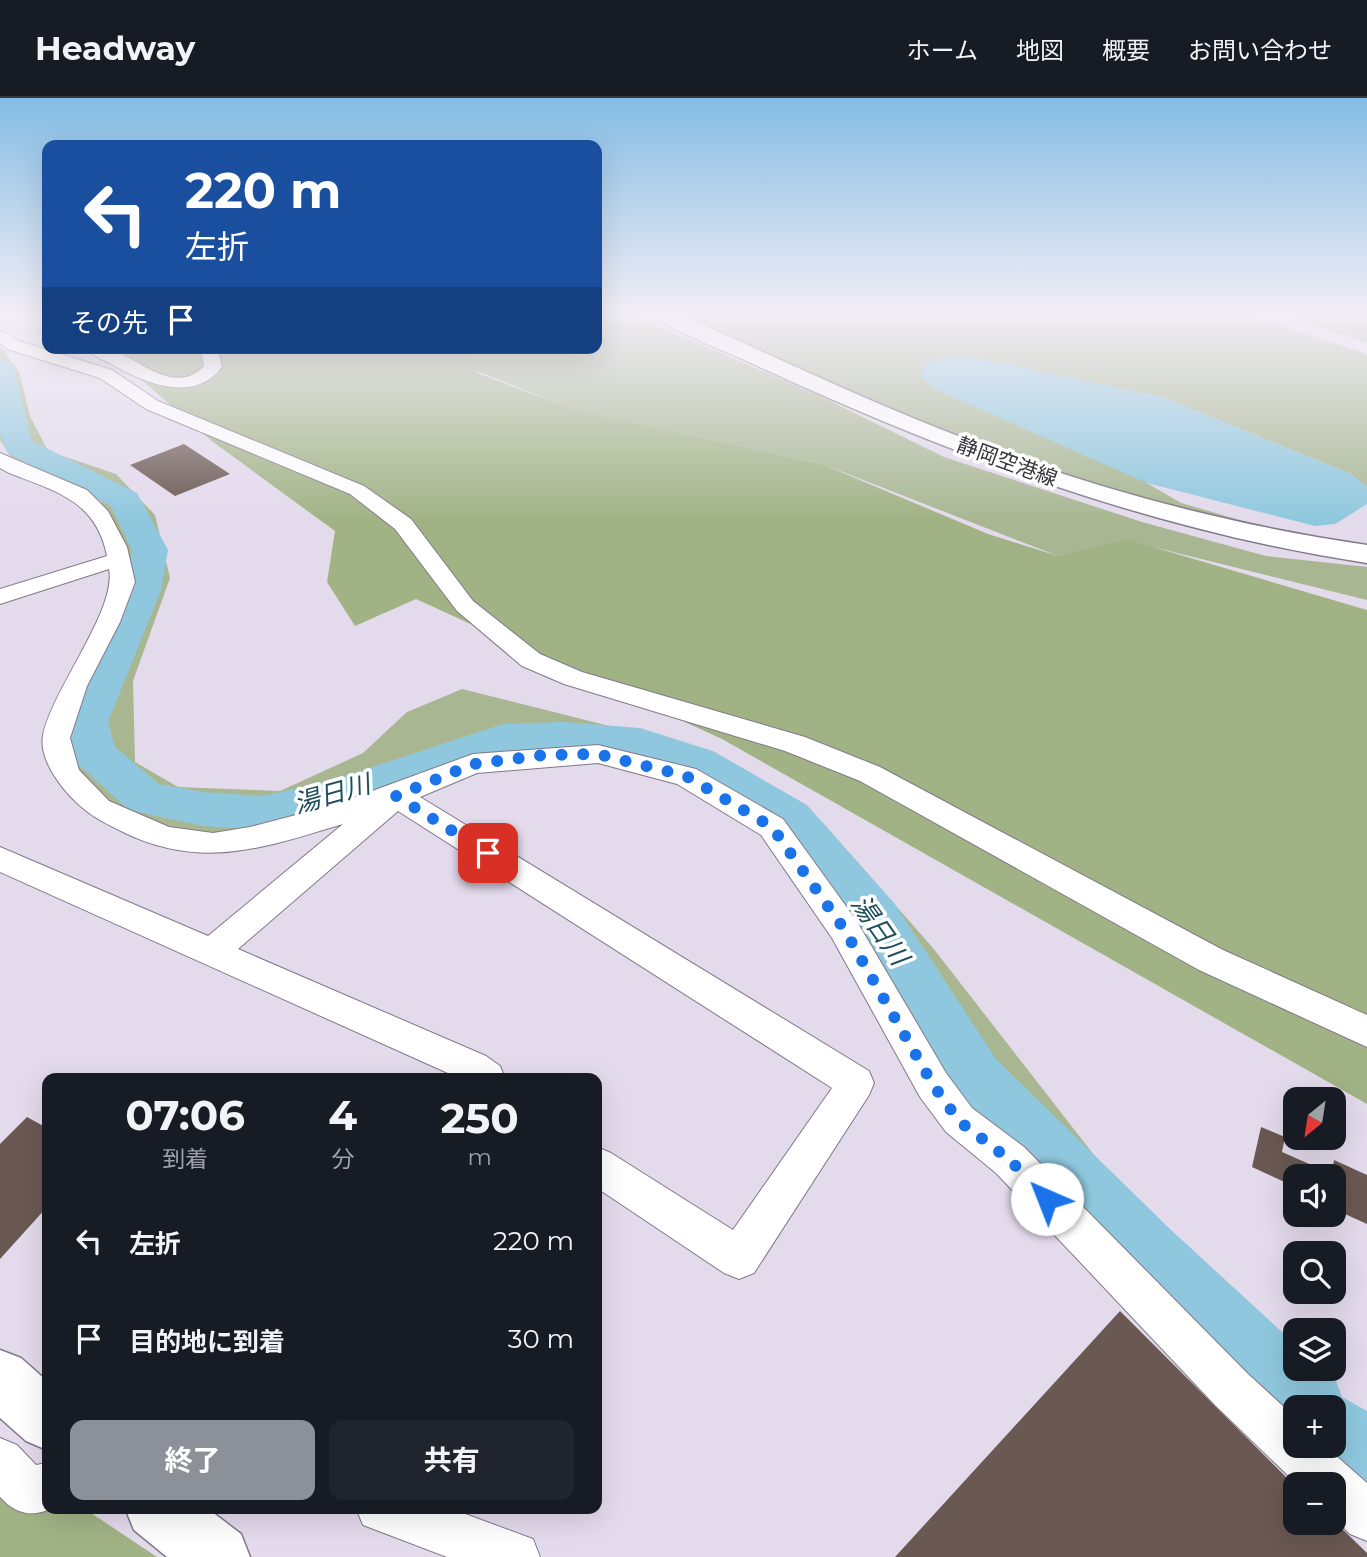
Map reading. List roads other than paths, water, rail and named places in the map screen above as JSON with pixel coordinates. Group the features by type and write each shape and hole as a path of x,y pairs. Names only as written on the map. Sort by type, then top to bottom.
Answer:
{"main road":[{"name":"静岡空港線","path":"817,383 932,434 1078,488 1262,536 1367,554"},
{"path":"0,1380 42,1416"},
{"path":"164,1514 218,1557"}],"street":[{"path":"119,383 152,405 357,490 403,524 465,606 531,660 573,678 795,744 870,774 1211,960 1367,1032"},
{"path":"0,459 14,468 80,494 101,515 119,559 123,582 108,622 75,686 56,738 66,774 99,808 164,838 213,844 250,838 396,796 473,764 544,755 598,754 686,776 772,827 844,929 933,1085 959,1121 1010,1160 1232,1390 1319,1472"},
{"path":"0,597 119,559"},
{"path":"211,951 396,796"},
{"path":"396,796 856,1083 739,1258 602,1172"},
{"path":"0,859 473,1067 481,1073"},
{"path":"0,1462 27,1491 42,1488"},
{"path":"1346,1497 1367,1517"},
{"path":"397,1514 515,1557"}],"water":[{"path":"928,383 1096,383 1162,397 1351,474 1367,487 1367,504 1335,524 1315,526 1147,483 935,389"}],"waterway":[{"name":"湯日川","path":"5,383 19,446 125,500 150,550 143,590 87,722 95,754 145,798 203,809 262,813 336,796 503,739 565,736 640,743 697,762 737,783 790,817 876,917 975,1077 1147,1252 1297,1395"},
{"name":"湯日川","path":"1346,1442 1367,1462"}]}
